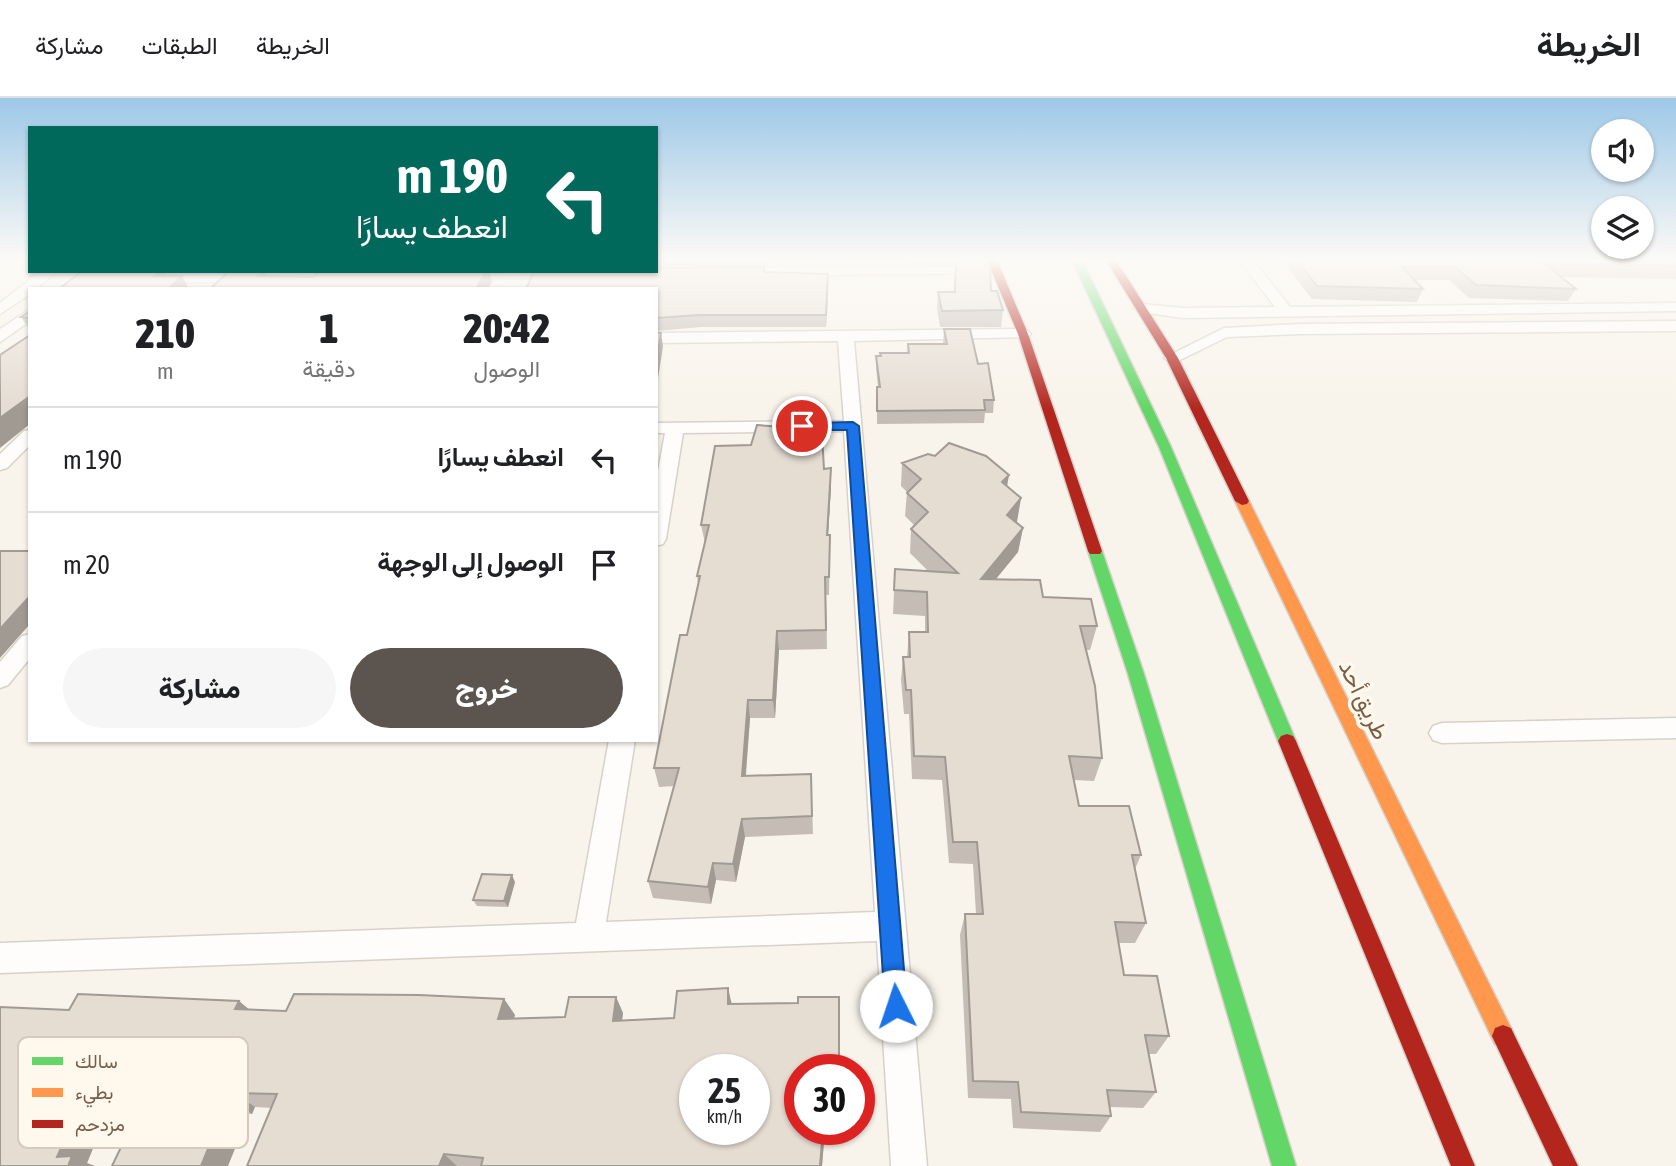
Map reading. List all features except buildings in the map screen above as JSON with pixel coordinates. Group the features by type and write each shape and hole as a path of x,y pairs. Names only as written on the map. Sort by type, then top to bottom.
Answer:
{"main road":[{"path":"1013,310 1136,674 1284,1166"},
{"path":"1100,310 1165,447 1464,1166"},
{"name":"طريق أحد","path":"1142,310 1172,358 1566,1166"}],"street":[{"path":"1156,310 1182,313 1417,310"},
{"path":"1276,331 1276,327 1286,321 1311,311"},
{"path":"1225,312 1228,333"},
{"path":"0,337 28,315"},
{"path":"1172,358 1228,333 1676,326"},
{"path":"658,338 1023,334"},
{"path":"846,336 908,1166"},
{"path":"0,344 20,344"},
{"path":"658,523 666,428 853,426"},
{"path":"0,464 28,437"},
{"path":"0,679 28,644"},
{"path":"1442,733 1676,729"},
{"path":"589,937 622,742"},
{"path":"0,958 890,926"}],"traffic: fast":[{"path":"1100,310 1165,447 1287,741"},
{"path":"1095,551 1136,674 1284,1166"}],"traffic: slow":[{"path":"1242,501 1503,1036"}],"traffic: jam":[{"path":"1013,310 1095,551"},
{"path":"1142,310 1172,358 1242,501"},
{"path":"1287,741 1463,1166"},
{"path":"1503,1036 1566,1166"}],"route":[{"path":"802,426 853,426 896,1006"}]}
